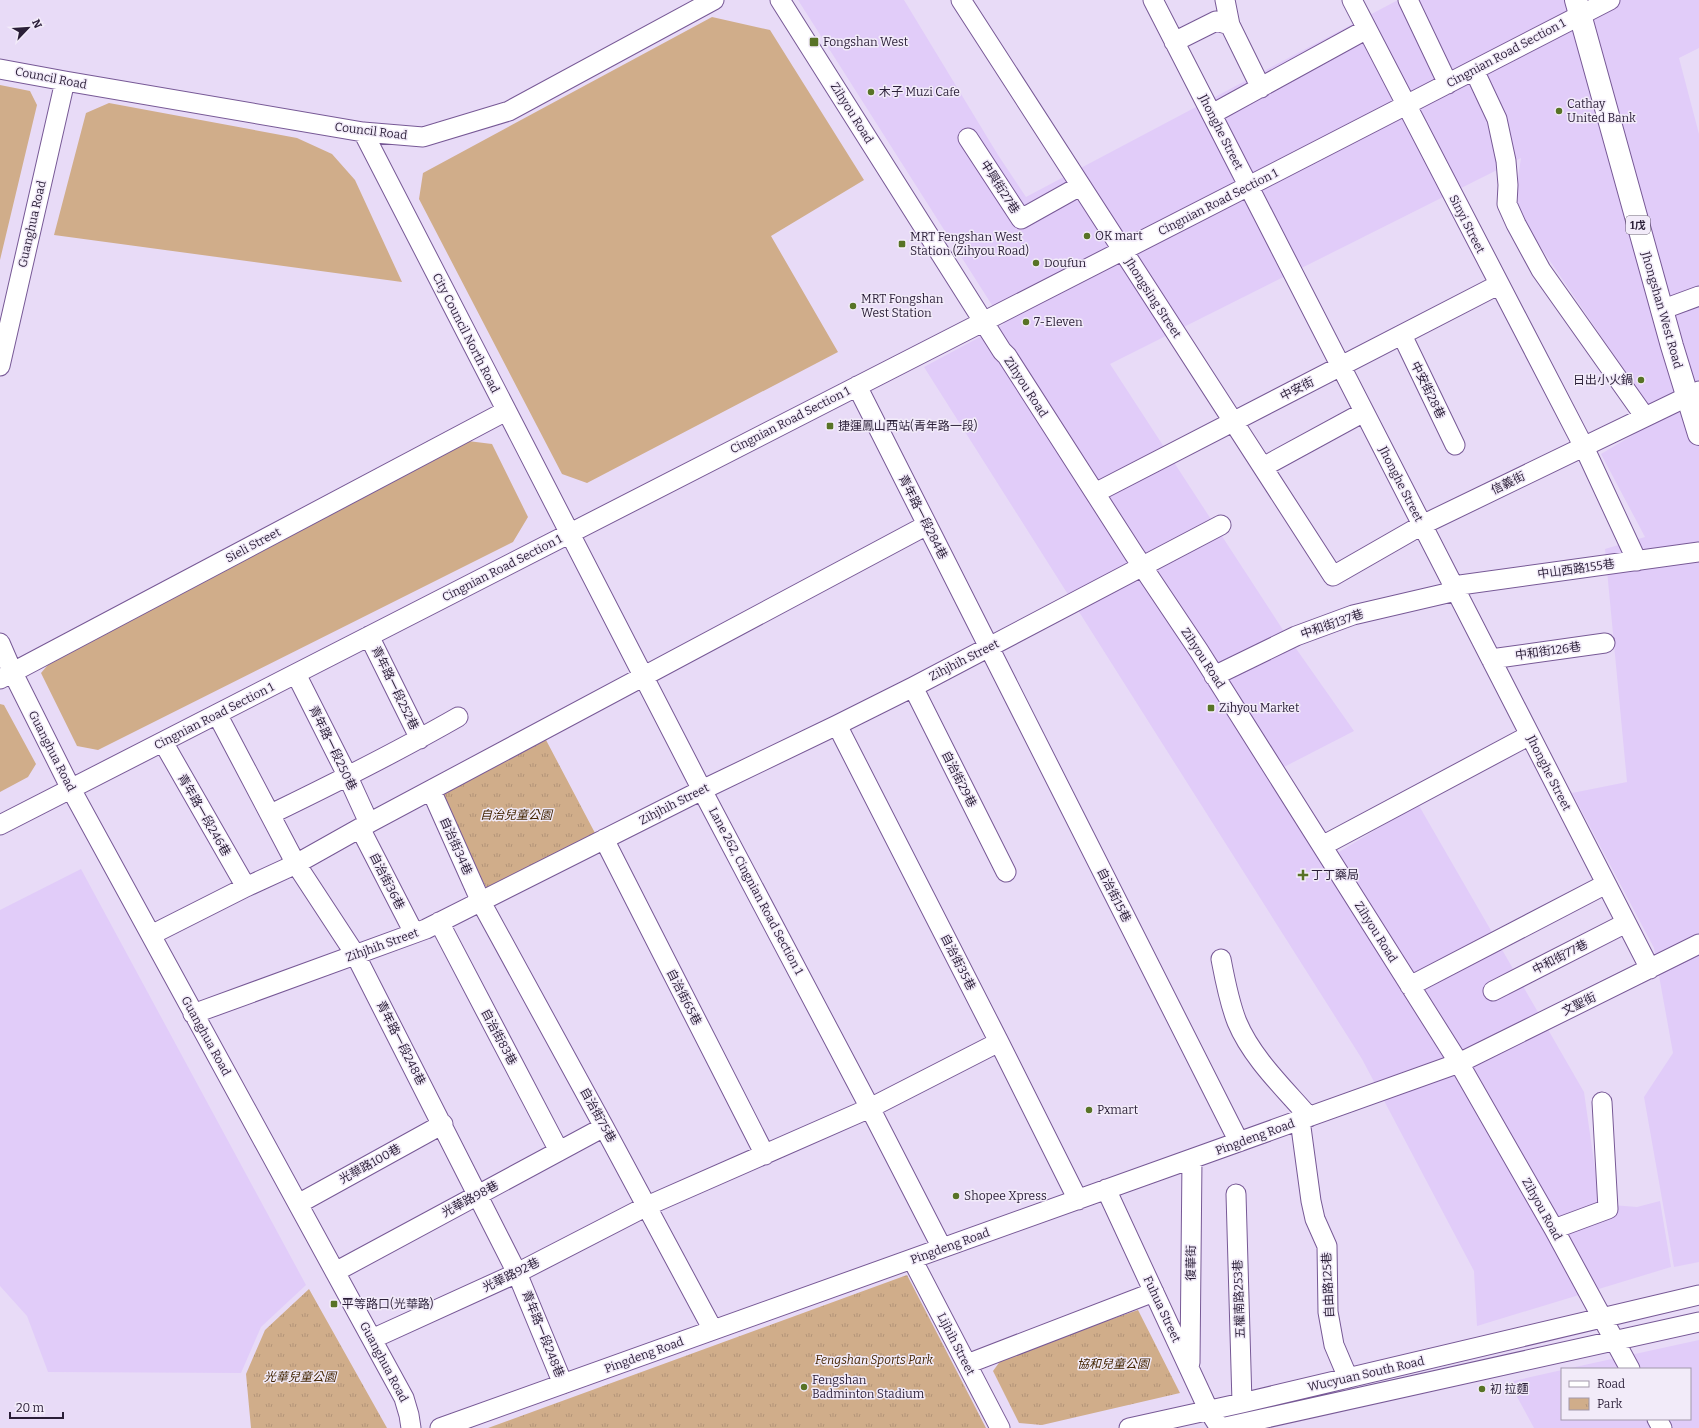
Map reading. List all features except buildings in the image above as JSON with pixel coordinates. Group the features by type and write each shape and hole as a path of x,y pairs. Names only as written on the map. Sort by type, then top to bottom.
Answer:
{"main road":[{"name":"Jhongshan West Road","path":"1578,7 1661,310 1693,394 1699,434"}],"street":[{"name":"Council Road","path":"0,69 65,82 363,132 423,137 509,111 714,0"},
{"name":"Zihyou Road","path":"780,0 984,322 1214,676 1460,1063 1554,1229 1629,1368"},
{"name":"Jhongsing Street","path":"960,0 1333,576"},
{"name":"Jhonghe Street","path":"1153,0 1650,969"},
{"path":"1225,0 1230,25 1261,88"},
{"name":"Sinyi Street","path":"1352,0 1407,104 1498,284 1584,447 1637,561"},
{"path":"1408,0 1448,84"},
{"name":"Cingnian Road Section 1","path":"0,826 1448,84 1474,70 1578,7 1610,0"},
{"path":"1174,42 1216,21 1230,25"},
{"path":"1212,114 1367,29"},
{"path":"1474,70 1497,119 1506,161 1508,185 1507,204 1516,224 1541,270 1644,417"},
{"name":"Guanghua Road","path":"0,366 65,82"},
{"name":"City Council North Road","path":"363,132 570,533"},
{"name":"中興街27巷","path":"968,138 1021,219 1080,186"},
{"name":"中安街","path":"1094,493 1341,367 1498,284"},
{"path":"1661,310 1699,296"},
{"name":"中安街28巷","path":"1402,335 1455,445"},
{"name":"青年路一段284巷","path":"857,386 989,648"},
{"name":"信義街","path":"1333,576 1422,525 1693,394"},
{"name":"Sieli Street","path":"6,676 506,411"},
{"path":"1263,467 1364,412"},
{"path":"151,935 246,887 296,864 365,825 927,525"},
{"name":"Zihjhih Street","path":"193,1014 414,933 439,922 702,790 913,687 1220,525"},
{"name":"Lane 262, Cingnian Road Section 1","path":"570,533 702,790 870,1108 942,1248"},
{"name":"中山西路155巷","path":"1455,589 1699,552"},
{"name":"中和街137巷","path":"1214,676 1296,636 1353,616 1455,589"},
{"name":"青年路一段252巷","path":"369,636 420,739"},
{"name":"Guanghua Road","path":"0,643 6,676 71,789 404,1398 411,1428"},
{"name":"中和街126巷","path":"1491,660 1605,643"},
{"name":"自治街15巷","path":"989,648 1239,1142"},
{"name":"青年路一段250巷","path":"296,674 348,777 365,825"},
{"name":"自治街29巷","path":"913,687 1006,872"},
{"name":"青年路一段248巷","path":"217,714 296,864 355,954 443,1124 517,1273 563,1384"},
{"path":"271,814 348,777 458,717"},
{"name":"自治街35巷","path":"837,725 1078,1200"},
{"path":"1322,846 1530,735"},
{"name":"青年路一段246巷","path":"163,742 246,887"},
{"name":"自治街34巷","path":"431,790 481,902"},
{"name":"自治街36巷","path":"365,825 414,933"},
{"name":"自治街65巷","path":"604,839 765,1154"},
{"path":"1410,986 1606,884"},
{"name":"自治街75巷","path":"481,902 604,1126 713,1330"},
{"name":"自治街83巷","path":"439,922 559,1151"},
{"name":"中和街77巷","path":"1493,991 1626,923"},
{"name":"文聖街","path":"1460,1063 1699,944"},
{"path":"1221,959 1229,996 1237,1022 1251,1047 1304,1119"},
{"name":"光華路92巷","path":"372,1339 517,1273 647,1206 870,1108 999,1042"},
{"name":"Pingdeng Road","path":"440,1428 1460,1063"},
{"path":"1554,1229 1608,1209 1602,1102"},
{"name":"自由路125巷","path":"1304,1119 1311,1201 1315,1219 1326,1246 1328,1312 1334,1345 1348,1378"},
{"name":"光華路100巷","path":"298,1204 443,1124"},
{"name":"光華路98巷","path":"335,1272 604,1126"},
{"name":"復華街","path":"1190,1368 1192,1159"},
{"name":"Fuhua Street","path":"1106,1190 1209,1411 1220,1428"},
{"name":"五權南路253巷","path":"1236,1194 1242,1403"},
{"name":"Lijhih Street","path":"912,1259 1000,1428"},
{"path":"967,1364 1154,1292"},
{"name":"Wucyuan South Road","path":"1129,1428 1209,1411 1699,1295"},
{"name":"Wucyuan South Road","path":"1220,1428 1699,1322"}],"shaded area":[{"path":"798,0 904,0 998,155 1026,197 1398,0 1699,0 1699,48 1679,58 1699,134 1699,1262 1674,1267 1644,1097 1673,1053 1654,948 1572,793 1627,782 1605,549 1645,537 1601,454 1658,420 1518,214 1518,178 1521,158 1110,364 1283,630 1354,731 1284,767 1339,852 1418,804 1584,1092 1600,1204 1637,1207 1660,1201 1671,1267 1477,1326 1474,1271 1362,1059 924,367 1004,324"},
{"path":"81,869 306,1285 261,1327 241,1373 48,1372 27,1316 0,1286 0,910"},
{"path":"1699,1340 1699,1428 1534,1428 1509,1382 1561,1370 1561,1420 1691,1420 1691,1368 1571,1368"}],"green space":[{"path":"712,17 770,30 864,180 771,236 838,352 587,483 562,474 419,199 423,173"},
{"path":"0,85 30,91 37,105 0,260"},
{"path":"109,103 297,138 332,154 355,180 402,282 54,235 86,113"},
{"path":"468,441 492,444 528,517 513,542 98,750 77,746 41,673 52,660"},
{"path":"0,704 4,705 36,764 28,777 0,792"},
{"name":"自治兒童公園","path":"546,740 595,833 487,889 438,796"},
{"name":"Fengshan Sports Park","path":"907,1275 986,1428 488,1428"},
{"name":"光華兒童公園","path":"309,1289 387,1428 251,1428 246,1374 265,1330"},
{"name":"協和兒童公園","path":"1138,1310 1180,1393 1042,1425 1019,1423 993,1371 1004,1356"}],"place":[{"name":"Fongshan West","path":"814,42"},
{"name":"木子 Muzi Cafe","path":"871,92"},
{"name":"Cathay United Bank","path":"1559,111"},
{"name":"OK mart","path":"1087,236"},
{"name":"MRT Fengshan West Station (Zihyou Road)","path":"902,244"},
{"name":"Doufun","path":"1036,263"},
{"name":"MRT Fongshan West Station","path":"853,306"},
{"name":"7-Eleven","path":"1026,322"},
{"name":"日出小火鍋","path":"1641,380"},
{"name":"捷運鳳山西站(青年路一段)","path":"830,426"},
{"name":"Zihyou Market","path":"1211,708"},
{"name":"丁丁藥局","path":"1303,875"},
{"name":"Pxmart","path":"1089,1110"},
{"name":"Shopee Xpress","path":"956,1196"},
{"name":"平等路口(光華路)","path":"334,1304"},
{"name":"Fengshan Badminton Stadium","path":"804,1387"},
{"name":"初 拉麵","path":"1482,1389"}]}
